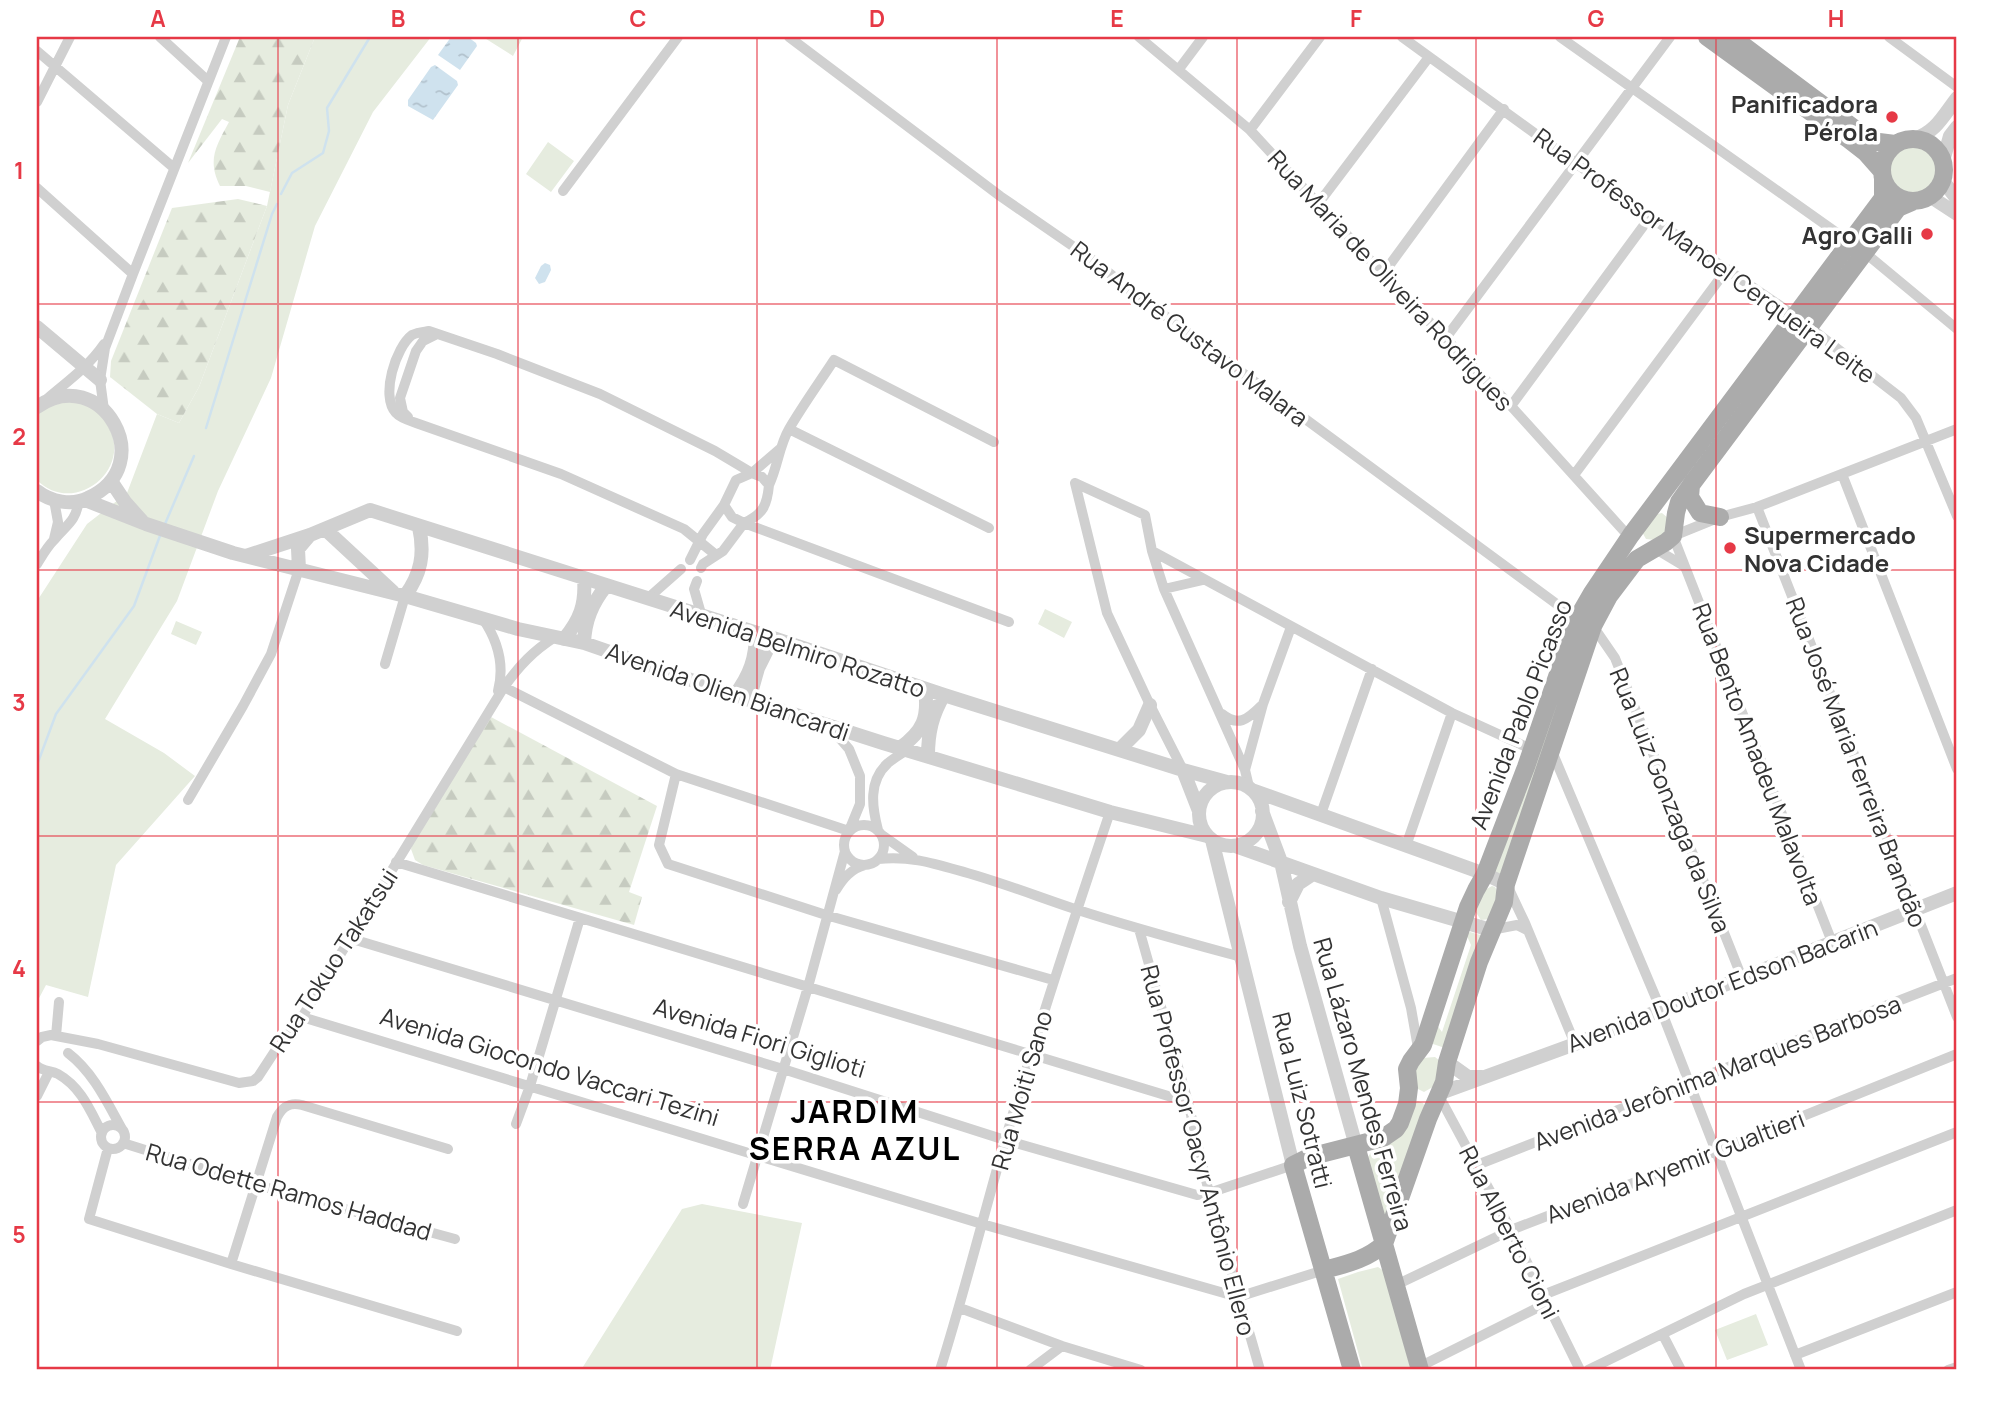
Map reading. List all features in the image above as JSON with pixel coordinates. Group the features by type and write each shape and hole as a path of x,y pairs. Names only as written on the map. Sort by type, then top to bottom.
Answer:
{"main road":[{"path":"1707,37 1866,153 1882,174"},
{"path":"1732,37 1871,141 1895,144"},
{"path":"1904,140 1924,141 1939,153 1943,162 1943,181 1931,197 1912,202 1894,196 1887,188 1881,163 1895,144 1904,140"},
{"name":"Avenida Pablo Picasso","path":"1857,248 1883,198 1882,174"},
{"name":"Avenida Pablo Picasso","path":"1356,1146 1383,1138 1400,1123 1409,1088 1407,1069 1421,1049 1475,890 1485,874 1531,749 1585,622 1631,535 1857,248 1898,208 1912,202"},
{"name":"Avenida Pablo Picasso","path":"1384,1244 1444,1082 1447,1062 1491,930 1504,902 1506,884 1551,749 1585,622 1637,559 1672,536 1679,502 1802,321"},
{"path":"1691,485 1690,496 1700,513 1720,517"},
{"path":"1652,509 1660,508 1676,513"},
{"path":"1631,535 1654,548"},
{"path":"1421,1049 1432,1048 1442,1053 1447,1062"},
{"path":"1409,1088 1429,1096 1438,1094"},
{"name":"Avenida Fiori Giglioti","path":"1293,1166 1309,1157 1356,1146"},
{"name":"Rua Lázaro Mendes Ferreira","path":"1356,1146 1419,1369"},
{"name":"Rua Luiz Sotratti","path":"1293,1166 1352,1370"},
{"path":"1324,1270 1364,1259 1384,1244"}],"street":[{"path":"37,102 70,37"},
{"path":"160,37 208,80"},
{"path":"104,410 100,380 106,348 226,37"},
{"path":"563,191 678,37"},
{"name":"Rua André Gustavo Malara","path":"789,37 989,187 1093,260 1130,290 1585,622"},
{"name":"Rua Maria de Oliveira Rodrigues","path":"1139,37 1250,130 1383,274 1511,406 1623,530 1631,535"},
{"path":"1179,69 1203,37"},
{"path":"1250,130 1320,37"},
{"name":"Rua Professor Manoel Cerqueira Leite","path":"1402,37 1650,217 1802,321 1901,398 1916,418 1927,440 1957,516"},
{"path":"1560,37 1857,248 1957,329"},
{"path":"1445,339 1670,37"},
{"path":"1889,37 1957,87"},
{"path":"37,51 174,168"},
{"path":"1318,204 1429,57"},
{"path":"1914,139 1933,130 1957,98"},
{"path":"1383,274 1504,109"},
{"path":"1943,162 1950,136 1957,127"},
{"path":"1943,181 1957,199"},
{"path":"37,188 133,274"},
{"path":"1931,197 1957,214"},
{"path":"1511,406 1650,217"},
{"path":"1574,475 1727,269"},
{"path":"37,327 100,380"},
{"path":"716,555 684,529 561,474 416,423 396,413 389,400 388,390 405,342 418,332 438,333 600,394 762,477 769,485"},
{"path":"39,405 84,368 112,333"},
{"path":"701,568 702,564 728,545 744,523 760,514 768,497 780,448 789,429 834,360 994,442"},
{"path":"37,564 54,539 71,523 82,500 99,492 111,481 121,457 117,429 104,410 85,398 74,396 63,396 39,405"},
{"path":"789,429 989,528"},
{"path":"1672,536 1720,517 1757,507 1957,429"},
{"path":"690,560 736,480 752,473 780,448"},
{"path":"726,458 736,480"},
{"path":"1842,474 1957,769"},
{"path":"111,481 125,502 148,525"},
{"path":"1235,846 1250,840 1260,827 1261,803 1250,789 1245,770 1164,589 1152,551 1145,515 1076,483 1107,613 1183,770 1199,811 1200,824 1210,838 1223,845 1235,846 1381,898 1463,922 1491,930 1517,925 1527,930"},
{"path":"37,491 54,500 58,522 54,539"},
{"name":"Avenida Olien Biancardi","path":"54,500 82,500 148,525 246,556 584,643 928,757 1110,812 1210,838"},
{"path":"724,505 732,517 775,536 1009,622"},
{"name":"Rua José Maria Ferreira Brandão","path":"1757,507 1957,1017"},
{"name":"Avenida Belmiro Rozatto","path":"325,529 370,510 925,689 1227,782"},
{"path":"1676,513 1720,517"},
{"path":"760,514 775,536"},
{"path":"385,664 399,595 414,584 419,571 422,541 419,527"},
{"path":"246,556 325,529 399,595"},
{"path":"188,800 271,654 299,569 298,549 310,535"},
{"name":"Rua Bento Amadeu Malavolta","path":"1672,536 1832,942"},
{"path":"1654,548 1684,566"},
{"path":"1152,551 1452,713 1531,749"},
{"path":"647,599 677,573 696,585 702,617"},
{"path":"559,638 575,626 582,612 584,579"},
{"path":"1164,589 1203,580"},
{"path":"584,643 589,612 606,586"},
{"name":"Rua Tokuo Takatsui","path":"483,619 497,644 500,658 501,672 495,700"},
{"name":"Rua Luiz Gonzaga da Silva","path":"1585,622 1615,658 1742,978"},
{"path":"1245,770 1263,705 1291,627"},
{"path":"735,695 752,666 756,633"},
{"name":"Rua Tokuo Takatsui","path":"38,1040 58,1037 98,1044 239,1083 246,1083 258,1077 302,1017 495,700 524,660 537,648 559,638"},
{"path":"750,700 758,668 773,638"},
{"path":"1321,814 1372,669"},
{"path":"504,687 676,775 849,831"},
{"path":"878,859 884,848 872,807 875,784 886,764 914,737 923,723 927,706 925,689"},
{"path":"928,757 930,724 944,695"},
{"path":"1120,749 1139,730 1150,705"},
{"path":"1219,712 1230,720 1246,720 1263,705"},
{"path":"1406,846 1452,713"},
{"path":"743,1204 807,987 845,850 845,837 860,804 860,776 849,749 828,725"},
{"path":"1551,749 1661,1010 1801,1370"},
{"path":"676,775 659,845 668,864 826,915 1053,980"},
{"path":"1199,811 1203,797 1213,787 1227,782 1242,784 1506,884 1575,1044"},
{"name":"Rua Lázaro Mendes Ferreira","path":"1262,811 1280,862 1356,1146"},
{"name":"Rua Moiti Sano","path":"940,1370 1053,980 1110,812"},
{"path":"849,831 867,824 915,859"},
{"name":"Rua Luiz Sotratti","path":"1210,838 1293,1166"},
{"path":"845,850 853,862 866,865"},
{"path":"830,898 841,881 855,868 878,859 915,859 999,881 1139,929 1241,957"},
{"path":"396,862 1188,1102"},
{"path":"1289,902 1298,884 1313,874"},
{"name":"Avenida Doutor Edson Bacarin","path":"1438,1094 1575,1044 1957,893"},
{"path":"1381,898 1421,1049"},
{"path":"516,1124 580,918"},
{"name":"Rua Professor Oacyr Antônio Ellero","path":"1139,929 1188,1102 1209,1193 1260,1370"},
{"name":"Avenida Fiori Giglioti","path":"349,938 783,1069 1005,1140 1197,1195 1293,1166"},
{"name":"Avenida Jerônima Marques Barbosa","path":"1477,1165 1957,978"},
{"path":"37,1066 79,1089 102,1133 102,1142 108,1148 117,1149 124,1143 122,1129 93,1079 58,1037 58,1004 38,1040"},
{"name":"Avenida Giocondo Vaccari Tezini","path":"302,1017 982,1224 1238,1297"},
{"path":"68,1051 98,1044"},
{"path":"37,1096 52,1072 65,1065 68,1051"},
{"name":"Avenida Aryemir Gualtieri","path":"1396,1285 1511,1230 1957,1054"},
{"path":"1447,1062 1468,1077 1487,1076"},
{"path":"79,1089 93,1079"},
{"name":"Rua Alberto Cioni","path":"1438,1094 1511,1230 1580,1370"},
{"path":"231,1264 277,1117 287,1105 295,1103 448,1149"},
{"path":"102,1133 114,1125 122,1129"},
{"path":"1419,1369 1545,1299 1957,1132"},
{"name":"Rua Odette Ramos Haddad","path":"124,1143 257,1185 455,1239"},
{"path":"108,1148 89,1219 457,1331"},
{"path":"1588,1370 1767,1284 1957,1210"},
{"path":"1238,1297 1324,1270"},
{"path":"1795,1355 1957,1292"},
{"path":"960,1308 1062,1346 1141,1370"},
{"path":"1663,1335 1681,1370"},
{"path":"1030,1370 1062,1346"},
{"path":"1948,1370 1957,1367"}],"green space":[{"path":"240,37 315,37 288,105 270,192 246,186 220,186 214,168 215,153 229,122 222,119 188,163"},
{"path":"315,37 431,37 373,112 315,226 271,378 218,491 177,601 105,719 164,753 195,776 116,865 88,997 46,985 37,1002 37,601 87,524 127,493 157,414 179,423 199,387 267,206 288,105"},
{"path":"483,37 523,37 513,56"},
{"path":"548,142 574,161 551,192 526,174"},
{"path":"1913,145 1931,152 1938,170 1931,188 1913,195 1895,188 1888,170 1895,152"},
{"path":"238,199 267,206 199,387 179,423 157,414 110,377 111,361 172,208"},
{"path":"74,402 93,409 105,420 114,442 113,458 96,483 82,491 67,493 51,490 37,480 37,415 54,404"},
{"path":"1662,513 1668,518 1664,535 1655,540 1646,539 1642,532 1657,514"},
{"path":"1045,609 1072,622 1064,638 1038,624"},
{"path":"176,621 202,632 196,645 171,634"},
{"path":"1579,632 1582,633 1502,879 1491,874"},
{"path":"491,717 657,806 629,892 642,897 634,925 423,865 415,860 411,849 413,842"},
{"path":"1492,886 1497,891 1497,903 1490,919 1481,920 1475,911 1483,891"},
{"path":"1470,932 1484,936 1445,1048 1430,1043 1437,1025 1442,1032 1471,945 1466,934"},
{"path":"1435,1057 1440,1061 1438,1084 1424,1092 1416,1088 1413,1067 1423,1058"},
{"path":"1418,1101 1425,1107 1385,1222 1368,1157 1373,1149 1392,1142 1402,1134 1414,1102"},
{"path":"702,1204 802,1223 770,1370 581,1370 682,1209"},
{"path":"1378,1267 1384,1271 1411,1370 1363,1370 1338,1279"},
{"path":"1756,1314 1768,1345 1727,1360 1715,1330"}],"water":[{"path":"451,37 468,37 477,46 460,70 438,55"},
{"path":"435,65 457,81 458,85 433,120 408,106 408,100"},
{"path":"545,263 550,265 551,270 545,282 539,284 535,278"}],"waterway":[{"path":"281,194 292,173 323,153 329,131 327,108 370,37"},
{"path":"206,428 277,204"},
{"path":"165,524 194,456"},
{"path":"37,765 56,714 134,606 161,533"}],"place":[{"name":"Panificadora Pérola","path":"1892,117"},
{"name":"Agro Galli","path":"1927,234"},
{"name":"Supermercado Nova Cidade","path":"1730,548"}],"district":[{"name":"JARDIM SERRA AZUL","path":"855,1130"}]}
